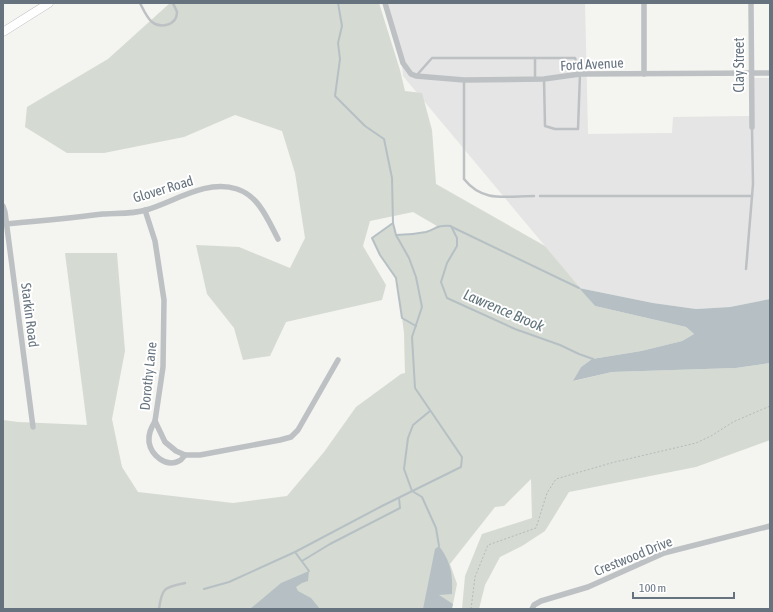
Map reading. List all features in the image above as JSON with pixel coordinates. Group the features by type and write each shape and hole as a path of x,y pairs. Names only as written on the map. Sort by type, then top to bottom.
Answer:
{"street":[{"path":"385,3 403,63 411,74 416,76"},
{"path":"644,3 644,74"},
{"name":"Clay Street","path":"751,3 752,127"},
{"path":"3,32 46,4"},
{"name":"Ford Avenue","path":"416,76 464,80 544,79 580,74 770,73"},
{"name":"Glover Road","path":"6,224 145,210 190,193 223,187 237,189 251,196 262,208 278,239"},
{"name":"Starkin Road","path":"3,206 33,427"},
{"name":"Dorothy Lane","path":"145,210 155,241 164,300 163,367 155,421 165,442 176,451 185,455"},
{"path":"155,421 149,432 149,442 152,452 162,461 171,464 180,461 185,455 200,455 291,437 298,430 338,360"},
{"name":"Crestwood Drive","path":"532,609 534,605 541,601 588,587 664,553 770,526"}],"lane":[{"path":"140,3 143,10 153,23 164,26 170,24 175,18 177,12 173,3"},
{"path":"416,76 432,58 575,58 580,74 578,129 555,129 545,126 544,79"},
{"path":"535,58 535,79"},
{"path":"464,80 464,179 470,186 480,193 489,196 534,196"},
{"path":"746,269 752,196 752,127"},
{"path":"540,196 752,196"},
{"path":"159,609 162,593 166,588 185,583"}],"path":[{"path":"471,609 475,577 488,545 536,528 547,493 556,479 611,463 696,443 711,436 733,422 770,406"}],"shaded area":[{"path":"170,3 379,3 405,91 422,93 432,130 436,184 545,246 595,306 686,327 694,334 682,341 641,351 592,359 581,367 574,381 612,372 736,368 770,363 770,440 696,467 569,492 545,531 522,546 500,557 485,585 479,609 462,609 465,576 482,534 532,518 531,479 504,506 495,507 450,564 457,584 452,609 3,609 3,420 87,425 65,253 117,253 125,351 112,419 122,467 138,492 233,503 287,496 324,452 356,407 401,374 405,373 404,333 397,279 380,255 372,238 393,223 396,235 423,232 437,226 413,212 370,221 363,246 386,285 382,300 286,322 270,356 243,360 234,328 207,294 196,245 239,247 290,268 305,238 295,173 282,131 235,115 184,137 104,153 67,153 25,127 27,107 108,59"},
{"path":"383,3 585,3 588,134 672,133 673,117 751,116 752,78 770,78 770,299 730,307 696,309 653,303 579,288 403,76 402,65"},
{"path":"579,288 653,303 696,309 730,307 770,299 770,363 736,368 612,372 573,381 581,367 592,359 641,351 682,341 694,334 686,327 595,306"},
{"path":"439,546 449,563 452,594 439,595 453,604 452,608 423,609 435,549"},
{"path":"309,571 308,581 296,587 298,591 311,598 320,609 250,609 281,583"}],"waterway":[{"name":"Lawrence Brook","path":"338,3 342,26 338,43 340,59 335,96 365,126 384,139 392,178 393,223 396,235 422,233 440,226 451,226 457,238 457,246 447,263 441,282 447,298 515,329 560,345 593,359"},
{"path":"393,223 372,238 380,255 396,278 402,318 416,326"},
{"path":"452,227 579,288"},
{"path":"204,589 229,582 295,552 382,506 461,467 462,457 415,388 412,337 422,307 416,277 409,258 396,235"},
{"path":"430,411 413,425 408,438 404,469 412,491 422,497 436,528 439,546"},
{"path":"302,561 330,544 400,508 399,498"},
{"path":"295,552 309,571"}]}
